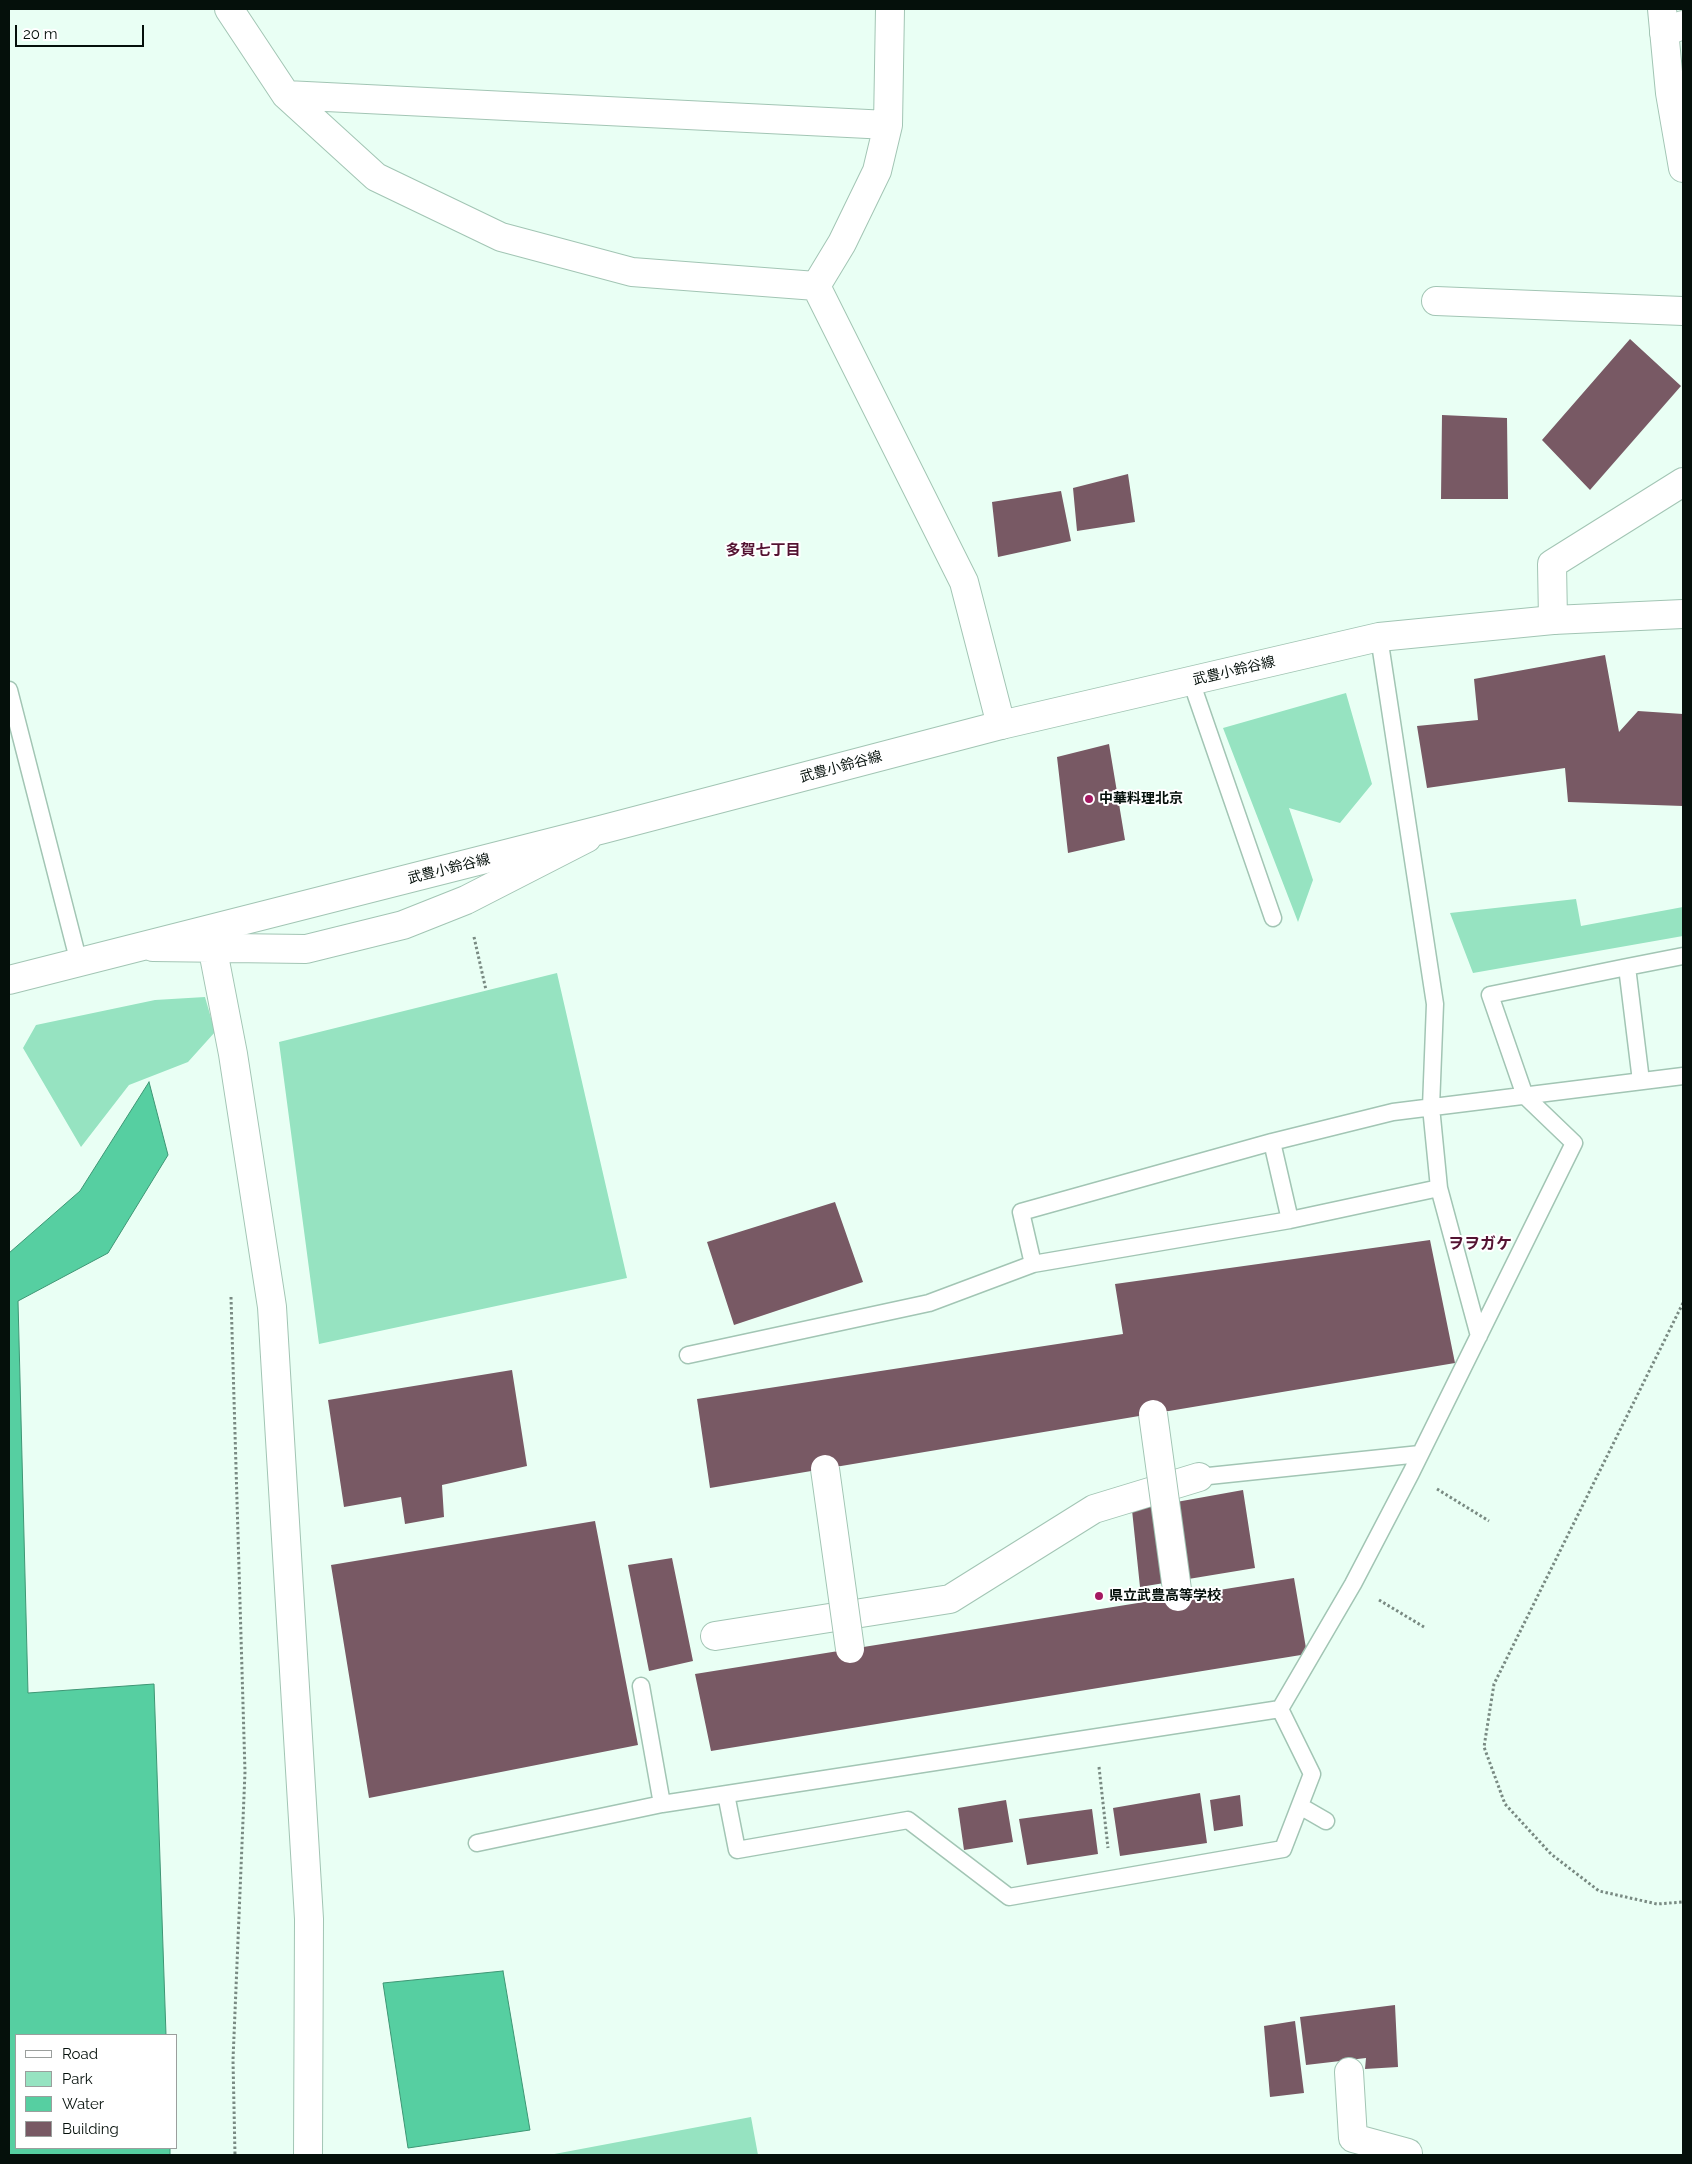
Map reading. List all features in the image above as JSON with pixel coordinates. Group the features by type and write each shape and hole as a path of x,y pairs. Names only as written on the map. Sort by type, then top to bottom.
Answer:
{"street":[{"path":"229,9 286,95 376,177 501,236 632,272 816,286"},
{"path":"816,286 842,243 877,172 888,125 890,9"},
{"path":"1670,22 1683,168"},
{"path":"286,95 888,125"},
{"path":"816,286 964,582 1002,725"},
{"path":"1436,301 1683,311"},
{"path":"1553,620 1552,564 1683,482"},
{"name":"武豊小鈴谷線","path":"9,980 143,947 211,939 604,829 1002,725 1379,637 1553,620 1683,614"},
{"path":"308,2155 310,1919 272,1307 233,1054 211,939 306,950 403,925 466,900 604,829"},
{"path":"1153,1414 1178,1597"},
{"path":"825,1469 850,1649"},
{"path":"715,1636 950,1599 1094,1509 1199,1477"},
{"path":"1348,2072 1353,2138 1408,2153 1408,2155"}],"lane":[{"path":"1379,637 1435,1004 1431,1107 1439,1188 1479,1336"},
{"path":"1191,681 1273,918"},
{"path":"9,690 79,963"},
{"path":"1280,1709 1353,1584 1411,1473 1574,1143 1525,1096 1490,995 1683,956"},
{"path":"1628,967 1641,1081"},
{"path":"1033,1264 1021,1212 1272,1142 1393,1112 1683,1076"},
{"path":"1272,1142 1290,1220"},
{"path":"688,1355 929,1303 1033,1264 1290,1220 1439,1188"},
{"path":"1199,1477 1420,1454"},
{"path":"641,1686 662,1804"},
{"path":"477,1843 662,1804 1280,1709"},
{"path":"726,1794 737,1850 908,1820 1009,1897 1283,1849 1312,1774 1280,1709"},
{"path":"1300,1806 1326,1821"}],"path":[{"path":"466,900 486,990"},
{"path":"230,1293 245,1772 233,2060 235,2155"},
{"path":"1683,1302 1494,1684 1484,1747 1506,1804 1551,1854 1599,1891 1657,1904 1683,1902"},
{"path":"1411,1473 1488,1520"},
{"path":"1353,1584 1424,1627"},
{"path":"1096,1737 1111,1879"}],"green space":[{"path":"1346,693 1372,784 1340,823 1289,808 1313,880 1298,922 1223,728"},
{"path":"1576,899 1581,926 1683,907 1683,936 1473,973 1450,913"},
{"path":"557,973 627,1278 319,1344 279,1042"},
{"path":"205,997 215,1032 188,1062 129,1085 81,1147 23,1048 36,1025 155,1000"},
{"path":"751,2117 758,2155 549,2155"}],"water":[{"path":"149,1082 168,1155 108,1253 18,1301 28,1693 154,1684 166,2034 15,2034 15,2149 170,2149 170,2155 9,2155 9,1253 80,1191"},
{"path":"503,1971 530,2130 408,2148 383,1983"}],"building":[{"path":"1630,339 1681,386 1590,490 1542,440"},
{"path":"1442,415 1507,418 1508,499 1441,499"},
{"path":"1128,474 1135,522 1077,531 1073,488"},
{"path":"1061,491 1071,541 998,557 992,502"},
{"path":"1605,655 1619,732 1638,711 1683,714 1683,806 1568,802 1565,768 1427,788 1417,726 1478,720 1474,679"},
{"path":"1109,744 1125,840 1068,853 1057,757"},
{"path":"835,1202 863,1282 734,1325 707,1242"},
{"path":"1430,1240 1455,1363 710,1488 697,1399 1123,1334 1115,1284"},
{"path":"512,1370 527,1466 442,1485 444,1517 405,1524 401,1497 344,1507 328,1400"},
{"path":"1243,1490 1255,1568 1140,1587 1132,1510"},
{"path":"595,1521 638,1745 369,1798 331,1565"},
{"path":"672,1558 693,1661 649,1671 628,1565"},
{"path":"1294,1578 1307,1654 711,1751 695,1674"},
{"path":"1200,1793 1207,1843 1120,1856 1113,1808"},
{"path":"1240,1795 1243,1826 1214,1831 1210,1800"},
{"path":"1006,1800 1013,1842 964,1850 958,1808"},
{"path":"1092,1809 1098,1854 1027,1865 1019,1819"},
{"path":"1395,2005 1398,2067 1365,2069 1366,2058 1306,2065 1300,2017"},
{"path":"1295,2021 1304,2093 1270,2097 1264,2026"}],"place":[{"name":"中華料理北京","path":"1089,799"},
{"name":"県立武豊高等学校","path":"1099,1596"}],"district":[{"name":"多賀七丁目","path":"763,550"},
{"name":"ヲヲガケ","path":"1480,1244"}]}
